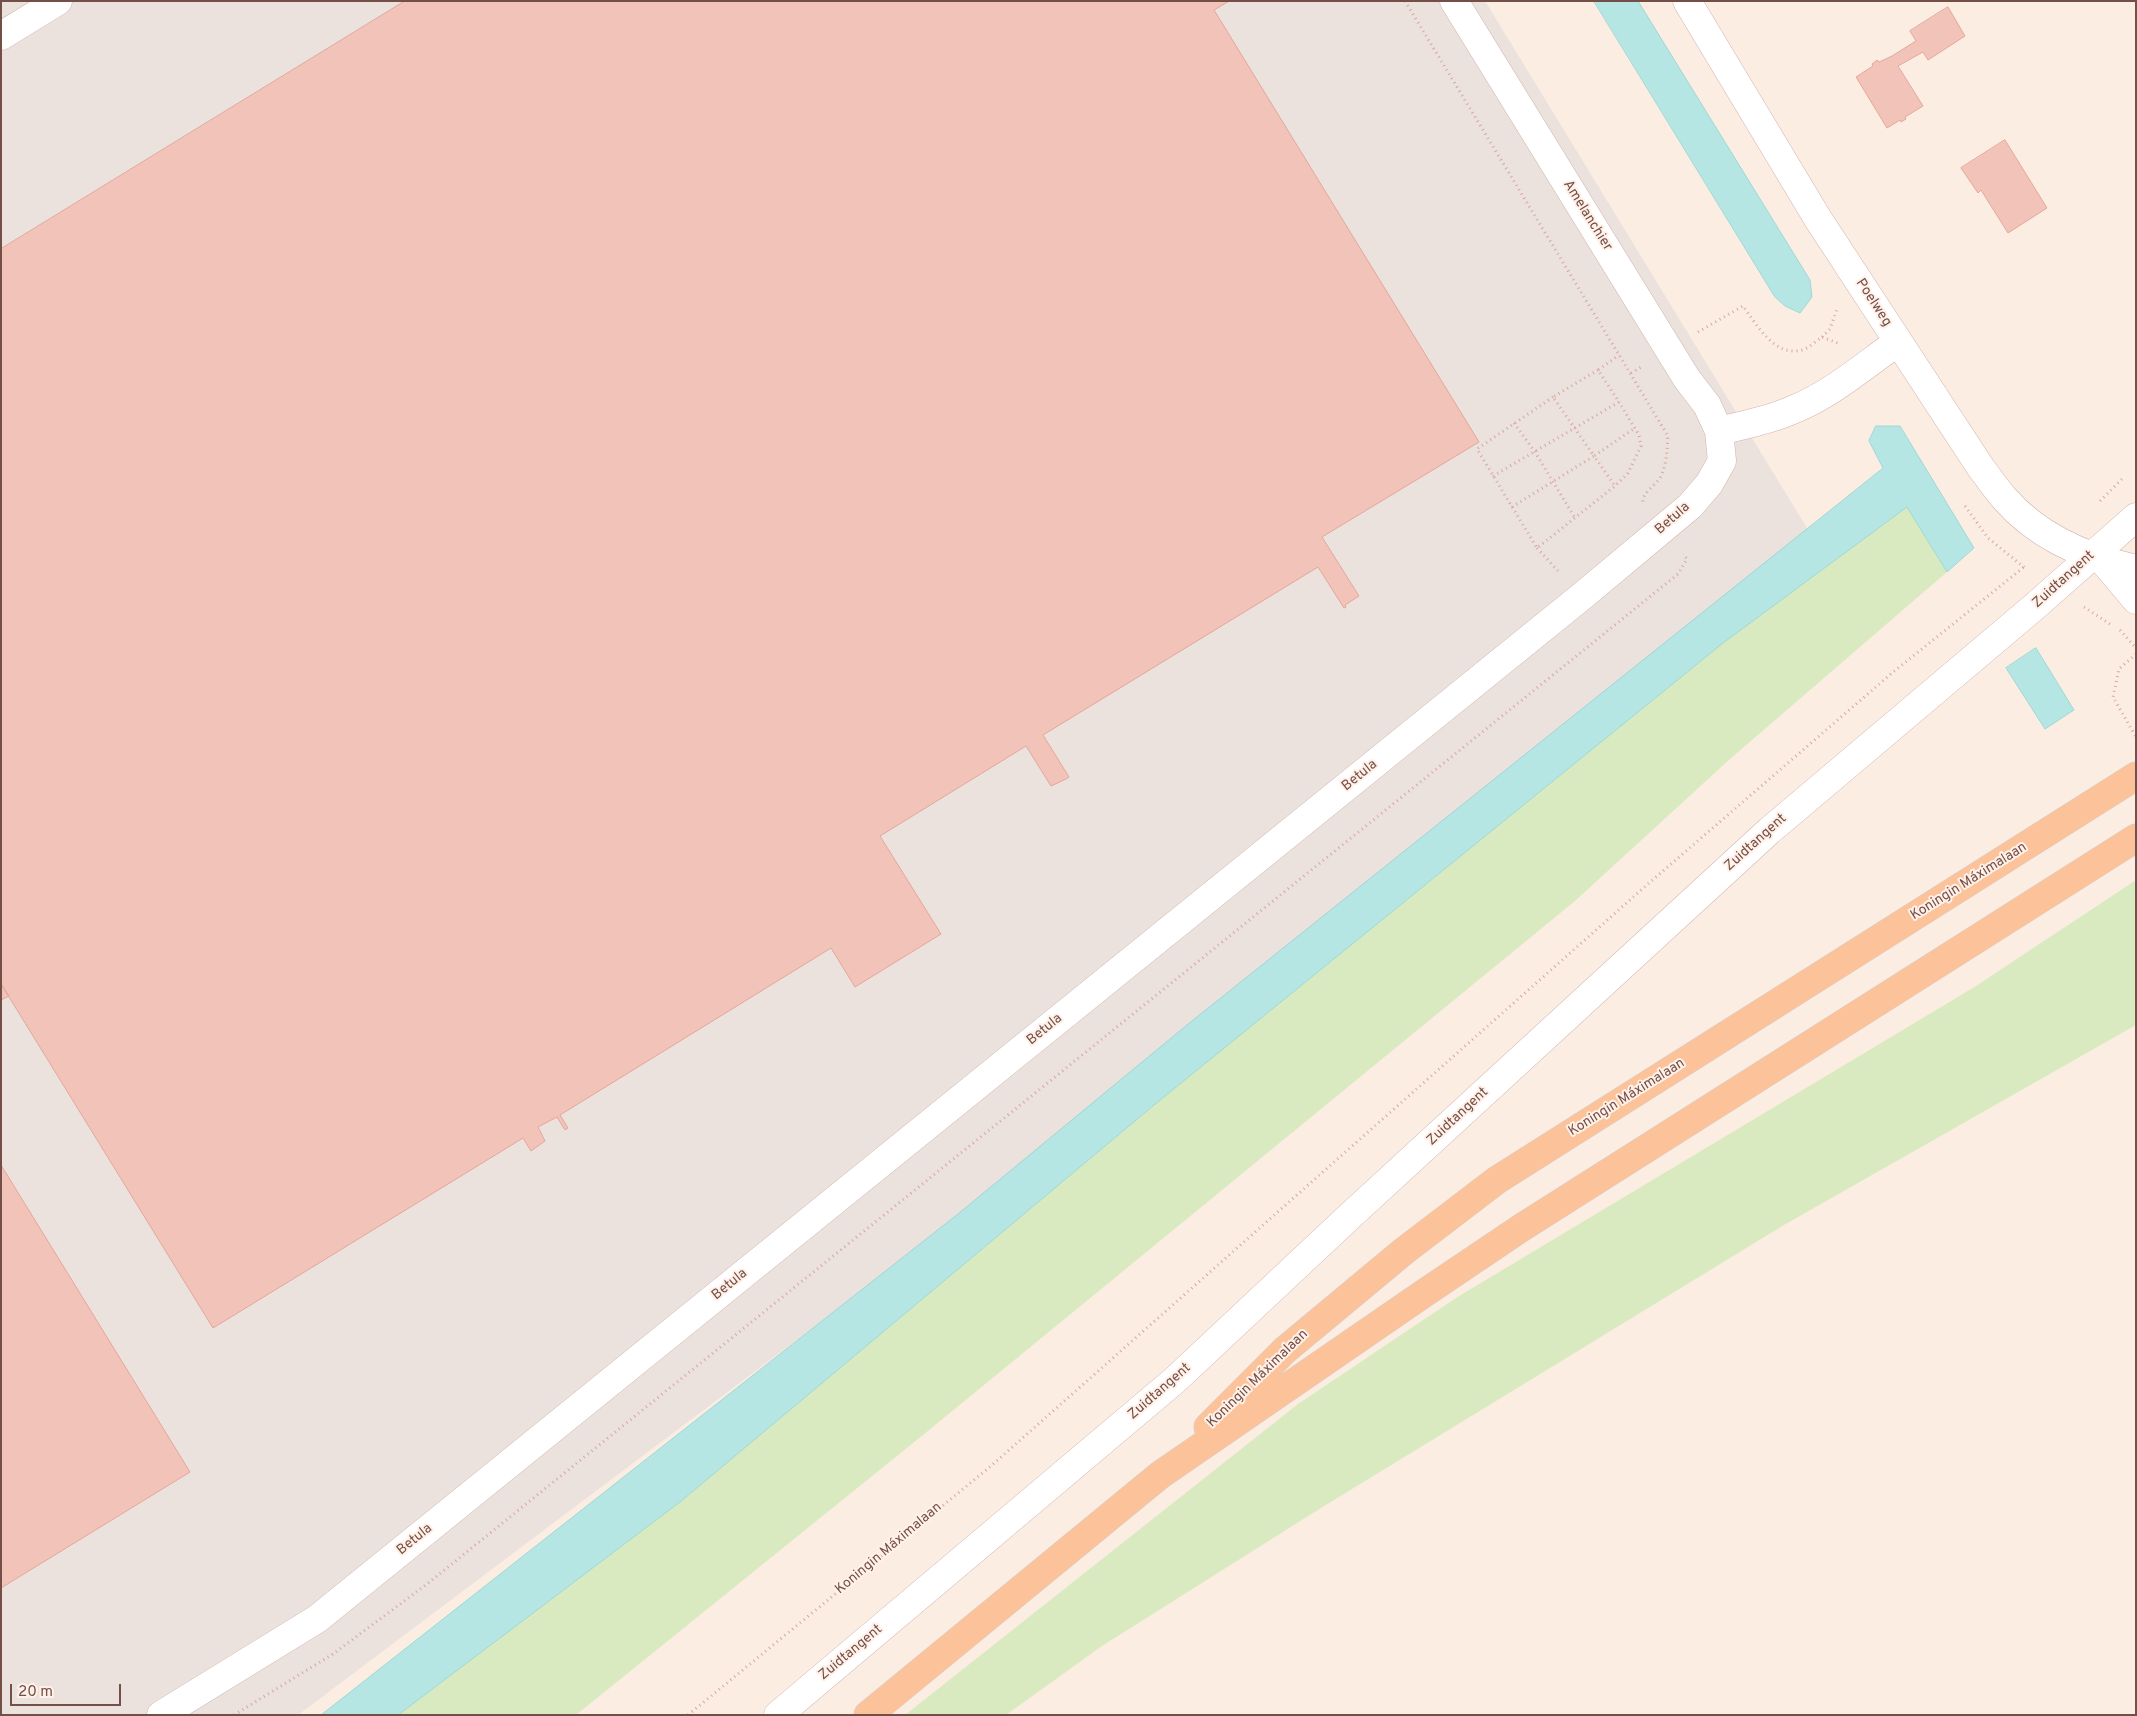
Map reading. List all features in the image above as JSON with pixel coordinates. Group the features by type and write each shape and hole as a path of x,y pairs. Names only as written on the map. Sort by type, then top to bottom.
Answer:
{"main road":[{"name":"Koningin Máximalaan","path":"1160,1476 1285,1350 1404,1251 1497,1180 2136,776"},
{"name":"Koningin Máximalaan","path":"868,1715 1160,1476 1423,1294 1521,1228 2136,838"}],"street":[{"path":"1,36 58,1"},
{"name":"Amelanchier","path":"1454,1 1668,349 1707,405 1719,431"},
{"name":"Poelweg","path":"1687,1 1818,219 1981,468 2005,499 2040,529 2097,559 2136,569"},
{"path":"1719,431 1753,423 1798,408 1831,389 1898,342"},
{"name":"Betula","path":"161,1715 317,1619 1581,597 1690,506 1709,484 1722,461 1719,431"},
{"name":"Zuidtangent","path":"778,1715 1175,1380 1769,831 2027,613 2097,559 2136,517"},
{"name":"Poelweg","path":"2097,559 2136,600"}],"path":[{"path":"1405,1 1631,373 1668,349 1743,306 1774,345 1790,351 1804,350 1830,329 1836,317 1838,306"},
{"path":"1822,337 1876,357"},
{"path":"1598,370 1640,435 1641,446 1628,473 1537,548 1477,449 1553,396 1598,370 1619,355"},
{"path":"1553,396 1614,486"},
{"path":"1493,476 1619,402"},
{"path":"1514,423 1535,452 1574,518"},
{"path":"1512,507 1636,428"},
{"path":"2099,502 2123,478"},
{"name":"Koningin Máximalaan","path":"688,1715 991,1466 1633,897 1877,686 2024,567"},
{"path":"2136,654 2119,668 2113,697 2136,737"}],"shaded area":[{"path":"1,1 1485,1 1829,564 298,1715 1,1715"}],"green space":[{"path":"1907,507 1947,572 1730,759 1575,901 923,1435 576,1715 398,1715 680,1502 1154,1105 1723,643"},
{"path":"2136,880 2136,1025 1784,1225 1321,1508 1102,1646 1006,1715 905,1715 1298,1404 1459,1296 1976,986"}],"water":[{"path":"1594,1 1638,1 1810,280 1812,297 1800,313 1785,306 1775,297"},
{"path":"1876,426 1900,426 1974,548 1947,572 1907,507 1723,643 1154,1105 680,1502 398,1715 321,1715 958,1214 1187,1025 1883,468 1869,441"},
{"path":"2036,648 2074,710 2045,729 2006,668"}],"building":[{"path":"405,1 1229,1 1214,10 1479,442 1322,537 1359,596 1345,605 1346,607 1344,608 1318,567 1043,735 1069,777 1066,779 1051,786 1026,746 880,836 941,934 855,987 831,948 560,1115 568,1128 565,1130 557,1117 538,1127 545,1141 531,1151 523,1138 213,1328 1,984 1,249"},
{"path":"1948,7 1965,36 1928,60 1923,52 1898,66 1923,106 1905,117 1906,119 1901,122 1900,120 1887,128 1856,77 1873,66 1872,64 1877,60 1879,62 1892,56 1916,41 1910,31"},
{"path":"2005,140 2047,208 2008,233 1981,190 1978,193 1961,168"},
{"path":"1,984 9,996 1,1000"},
{"path":"1,1165 190,1472 1,1588"}]}
